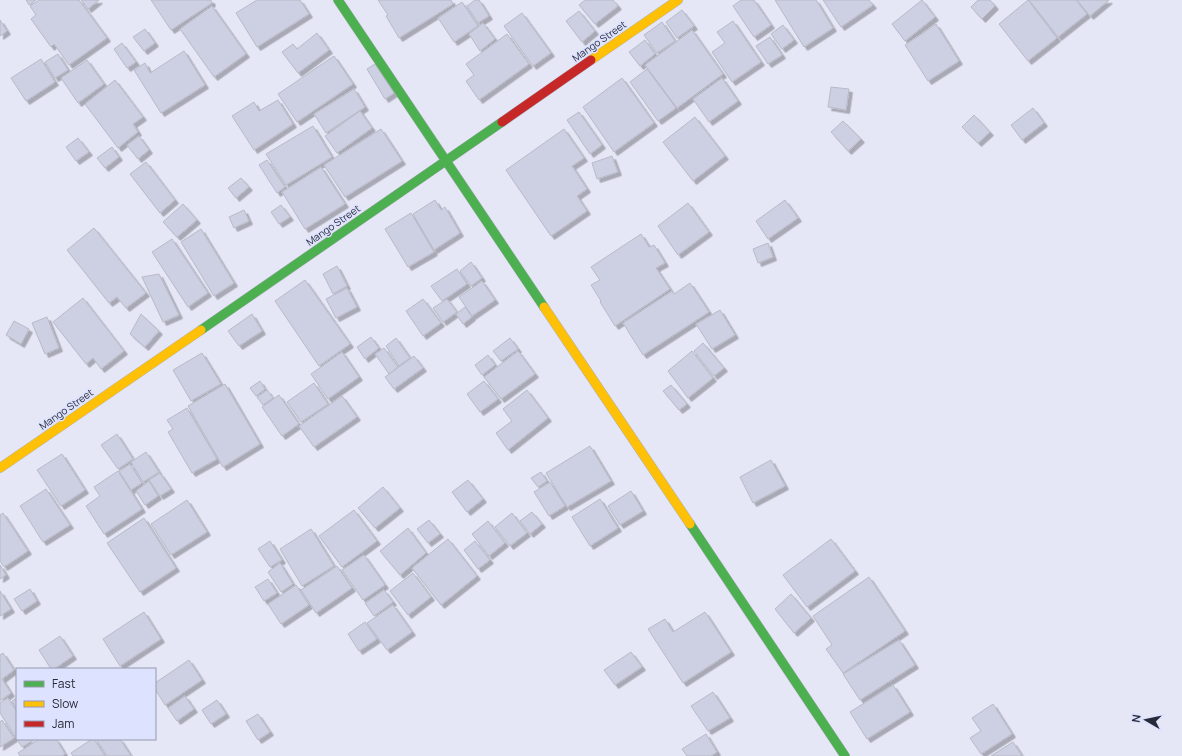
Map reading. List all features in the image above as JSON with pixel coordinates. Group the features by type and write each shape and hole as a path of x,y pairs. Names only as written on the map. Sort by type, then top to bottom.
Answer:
{"main road":[{"path":"338,0 845,756"},
{"name":"Mango Street","path":"0,468 678,0"}],"building":[{"path":"26,0 36,0 29,5"},
{"path":"39,0 79,0 107,38 69,65 54,44 51,47 31,19 36,15 30,6"},
{"path":"81,0 99,0 88,9"},
{"path":"151,0 211,0 212,3 171,30"},
{"path":"257,0 300,0 309,14 257,47 236,13"},
{"path":"378,0 451,0 453,4 399,38 386,16 388,15"},
{"path":"475,0 479,0 489,16 478,23 467,6"},
{"path":"585,0 613,0 618,6 595,24 579,5"},
{"path":"741,0 754,0 771,25 754,37 733,6"},
{"path":"775,0 816,0 833,28 804,47"},
{"path":"823,0 869,0 873,5 841,27"},
{"path":"922,0 935,17 905,41 892,24"},
{"path":"978,0 990,0 995,6 982,19 971,7"},
{"path":"1028,0 1057,38 1028,61 999,24"},
{"path":"1029,0 1076,0 1087,14 1058,37"},
{"path":"1077,0 1109,0 1090,16"},
{"path":"462,2 478,26 454,42 438,18"},
{"path":"212,6 246,54 214,77 180,29"},
{"path":"682,10 694,26 677,38 666,22"},
{"path":"579,11 595,31 582,42 566,21"},
{"path":"522,13 551,53 533,66 504,26"},
{"path":"0,20 7,31 0,36"},
{"path":"733,21 761,62 732,82 712,52 725,43 717,32"},
{"path":"662,22 675,41 657,53 644,35"},
{"path":"483,23 495,39 480,51 469,34"},
{"path":"936,24 959,61 928,81 905,45"},
{"path":"783,25 794,40 782,49 771,34"},
{"path":"145,29 155,43 144,51 133,37"},
{"path":"692,30 723,74 677,108 645,65"},
{"path":"317,33 329,50 298,73 282,52 293,44 297,49"},
{"path":"507,34 529,64 479,100 466,81 474,75 466,64"},
{"path":"770,37 782,55 768,64 756,46"},
{"path":"645,40 655,54 640,66 629,52"},
{"path":"122,43 136,62 127,68 114,49"},
{"path":"184,51 205,85 161,113 134,70 145,63 150,73"},
{"path":"58,54 68,70 55,78 45,62"},
{"path":"334,56 353,84 297,122 278,94"},
{"path":"41,59 55,82 26,101 11,78"},
{"path":"87,60 104,84 78,103 61,78"},
{"path":"375,64 394,93 385,99 367,69"},
{"path":"647,69 676,108 658,121 630,82"},
{"path":"622,78 654,123 614,152 583,107"},
{"path":"722,78 738,101 709,122 693,99"},
{"path":"115,80 143,117 133,124 138,132 118,148 85,104"},
{"path":"831,87 849,89 846,110 828,107"},
{"path":"354,89 365,107 326,133 314,114"},
{"path":"278,100 293,124 254,150 232,116 254,102 259,111"},
{"path":"1033,108 1044,123 1022,140 1011,125"},
{"path":"360,111 372,128 337,153 325,136"},
{"path":"579,112 602,145 590,154 567,120"},
{"path":"974,115 990,132 978,143 962,127"},
{"path":"695,117 725,156 693,181 663,142"},
{"path":"843,121 861,139 848,151 831,132"},
{"path":"313,126 332,157 286,185 266,154"},
{"path":"381,129 402,161 345,197 324,165"},
{"path":"564,129 584,158 572,166 587,189 577,196 587,211 551,236 506,170"},
{"path":"139,136 149,150 138,159 127,145"},
{"path":"78,138 89,152 76,161 66,147"},
{"path":"112,147 119,157 105,168 97,158"},
{"path":"612,156 618,172 597,179 592,163"},
{"path":"267,160 285,187 277,193 259,165"},
{"path":"146,162 175,200 160,213 130,174"},
{"path":"321,167 345,204 305,229 282,192"},
{"path":"241,178 249,187 236,198 228,188"},
{"path":"435,200 441,210 445,207 460,233 434,250 413,214"},
{"path":"785,200 798,218 768,239 756,221"},
{"path":"688,203 709,232 678,255 658,226"},
{"path":"183,204 197,220 177,237 163,222"},
{"path":"281,205 290,217 279,224 271,212"},
{"path":"244,210 249,221 234,228 229,217"},
{"path":"411,213 434,252 408,267 385,229"},
{"path":"94,228 146,293 126,308 117,297 109,303 67,250"},
{"path":"201,229 234,283 214,296 181,242"},
{"path":"641,234 649,247 654,245 665,263 656,268 670,289 615,326 591,285 600,280 591,267"},
{"path":"172,239 208,293 188,307 152,252"},
{"path":"768,243 773,257 758,263 753,249"},
{"path":"471,262 482,278 471,286 460,271"},
{"path":"337,266 347,286 333,294 323,274"},
{"path":"457,269 467,284 442,301 431,286"},
{"path":"159,274 179,315 163,322 142,277"},
{"path":"305,280 350,344 319,366 275,301"},
{"path":"482,281 495,300 472,316 459,297"},
{"path":"690,283 709,312 643,355 623,323 672,291 674,294"},
{"path":"347,288 357,307 336,318 326,299"},
{"path":"83,298 124,351 101,369 93,358 86,364 53,322"},
{"path":"423,299 441,323 423,336 406,311"},
{"path":"447,299 457,312 443,322 433,308"},
{"path":"465,307 472,317 463,324 456,314"},
{"path":"720,310 735,335 712,349 696,324"},
{"path":"141,314 159,331 145,347 130,334"},
{"path":"252,314 262,331 239,346 228,331"},
{"path":"47,317 59,348 45,354 32,323"},
{"path":"14,321 29,329 21,344 6,335"},
{"path":"371,337 379,348 365,359 357,347"},
{"path":"396,338 410,358 399,366 386,346"},
{"path":"510,338 518,349 501,361 493,351"},
{"path":"703,343 724,368 714,376 694,351"},
{"path":"384,348 398,367 389,374 375,354"},
{"path":"518,351 535,374 501,399 484,377"},
{"path":"692,351 713,378 688,398 668,371"},
{"path":"342,352 359,377 328,399 311,374"},
{"path":"202,353 221,384 191,401 173,370"},
{"path":"488,355 495,365 482,375 475,365"},
{"path":"414,356 423,368 394,389 385,377"},
{"path":"260,381 265,389 256,396 250,388"},
{"path":"484,381 498,399 480,412 467,394"},
{"path":"314,383 328,404 301,422 287,402"},
{"path":"225,384 260,444 223,467 188,406"},
{"path":"671,385 687,404 679,410 663,391"},
{"path":"267,390 273,398 263,405 257,397"},
{"path":"527,390 548,418 508,450 496,433 512,421 503,409"},
{"path":"279,395 299,424 282,436 262,407"},
{"path":"342,396 357,417 314,447 299,426"},
{"path":"187,408 217,459 192,473 168,432 173,429 167,420"},
{"path":"117,434 133,459 118,469 101,445"},
{"path":"590,446 611,481 567,507 546,473"},
{"path":"146,452 159,472 143,482 131,462"},
{"path":"62,454 85,490 61,506 37,470"},
{"path":"771,460 785,486 753,503 740,477"},
{"path":"130,464 142,483 131,490 119,471"},
{"path":"118,471 142,509 104,534 86,506 100,496 94,487"},
{"path":"541,472 547,481 538,487 531,478"},
{"path":"160,473 171,489 160,496 149,480"},
{"path":"468,480 483,499 467,512 452,492"},
{"path":"149,481 158,496 145,505 136,491"},
{"path":"550,482 565,506 549,516 534,492"},
{"path":"383,487 400,508 375,528 358,508"},
{"path":"46,489 70,525 43,542 20,506"},
{"path":"631,491 643,511 620,525 608,506"},
{"path":"600,499 618,528 590,546 572,517"},
{"path":"187,500 207,532 171,555 151,524"},
{"path":"354,510 377,541 342,567 319,536"},
{"path":"532,512 542,524 530,534 520,521"},
{"path":"3,513 28,551 4,567 0,561 0,515"},
{"path":"512,513 527,533 510,546 495,527"},
{"path":"144,518 176,568 140,592 107,543"},
{"path":"429,520 440,534 428,543 417,529"},
{"path":"488,521 505,543 489,556 472,534"},
{"path":"408,528 426,553 400,575 380,551"},
{"path":"311,529 334,566 302,586 280,549"},
{"path":"448,539 477,576 441,605 412,568"},
{"path":"831,539 855,571 807,607 783,575"},
{"path":"270,541 282,560 270,567 258,549"},
{"path":"475,541 490,560 478,569 464,550"},
{"path":"364,555 385,585 363,600 342,570"},
{"path":"280,563 293,584 281,592 268,572"},
{"path":"0,565 6,575 0,579"},
{"path":"337,566 352,588 316,613 301,590"},
{"path":"413,573 431,597 408,615 390,591"},
{"path":"869,577 905,631 843,673 826,649 832,645 813,616"},
{"path":"268,579 277,593 264,601 255,587"},
{"path":"296,585 309,605 281,624 268,604"},
{"path":"30,589 37,601 22,611 14,599"},
{"path":"384,590 393,602 374,616 365,603"},
{"path":"0,591 11,609 0,616"},
{"path":"791,594 811,618 794,633 775,609"},
{"path":"393,605 412,632 387,650 367,623"},
{"path":"144,612 161,639 120,666 103,639"},
{"path":"705,612 731,652 683,683 648,629 665,619 673,632"},
{"path":"365,622 377,639 359,651 348,634"},
{"path":"60,636 73,656 55,668 50,668 39,650"},
{"path":"899,640 915,665 860,700 843,674"},
{"path":"631,652 642,667 615,685 604,670"},
{"path":"3,653 14,670 2,679 11,693 0,701 0,655"},
{"path":"189,660 202,680 165,705 156,691 156,682"},
{"path":"893,685 910,712 867,739 850,712"},
{"path":"713,692 730,718 708,731 691,706"},
{"path":"185,696 194,709 177,721 168,708"},
{"path":"8,698 16,710 16,738 0,713 0,703"},
{"path":"16,699 16,707 12,701"},
{"path":"217,700 226,714 211,724 202,710"},
{"path":"993,704 1012,734 981,754 970,738 981,731 972,718"},
{"path":"258,714 270,732 258,740 246,721"},
{"path":"2,720 14,738 0,747 0,722"},
{"path":"706,734 717,752 711,756 687,756 682,749"},
{"path":"17,740 33,740 22,747"},
{"path":"38,740 57,740 65,754 62,756 20,756 18,753"},
{"path":"90,740 95,740 105,756 73,756 71,753"},
{"path":"97,740 121,740 131,756 107,756"},
{"path":"1013,742 1022,756 991,756"}],"traffic: fast":[{"path":"338,0 544,307"},
{"path":"201,330 502,122"},
{"path":"690,524 845,756"}],"traffic: slow":[{"path":"591,60 678,0"},
{"path":"544,307 690,524"},
{"path":"0,468 201,330"}],"traffic: jam":[{"path":"502,122 591,60"}]}
